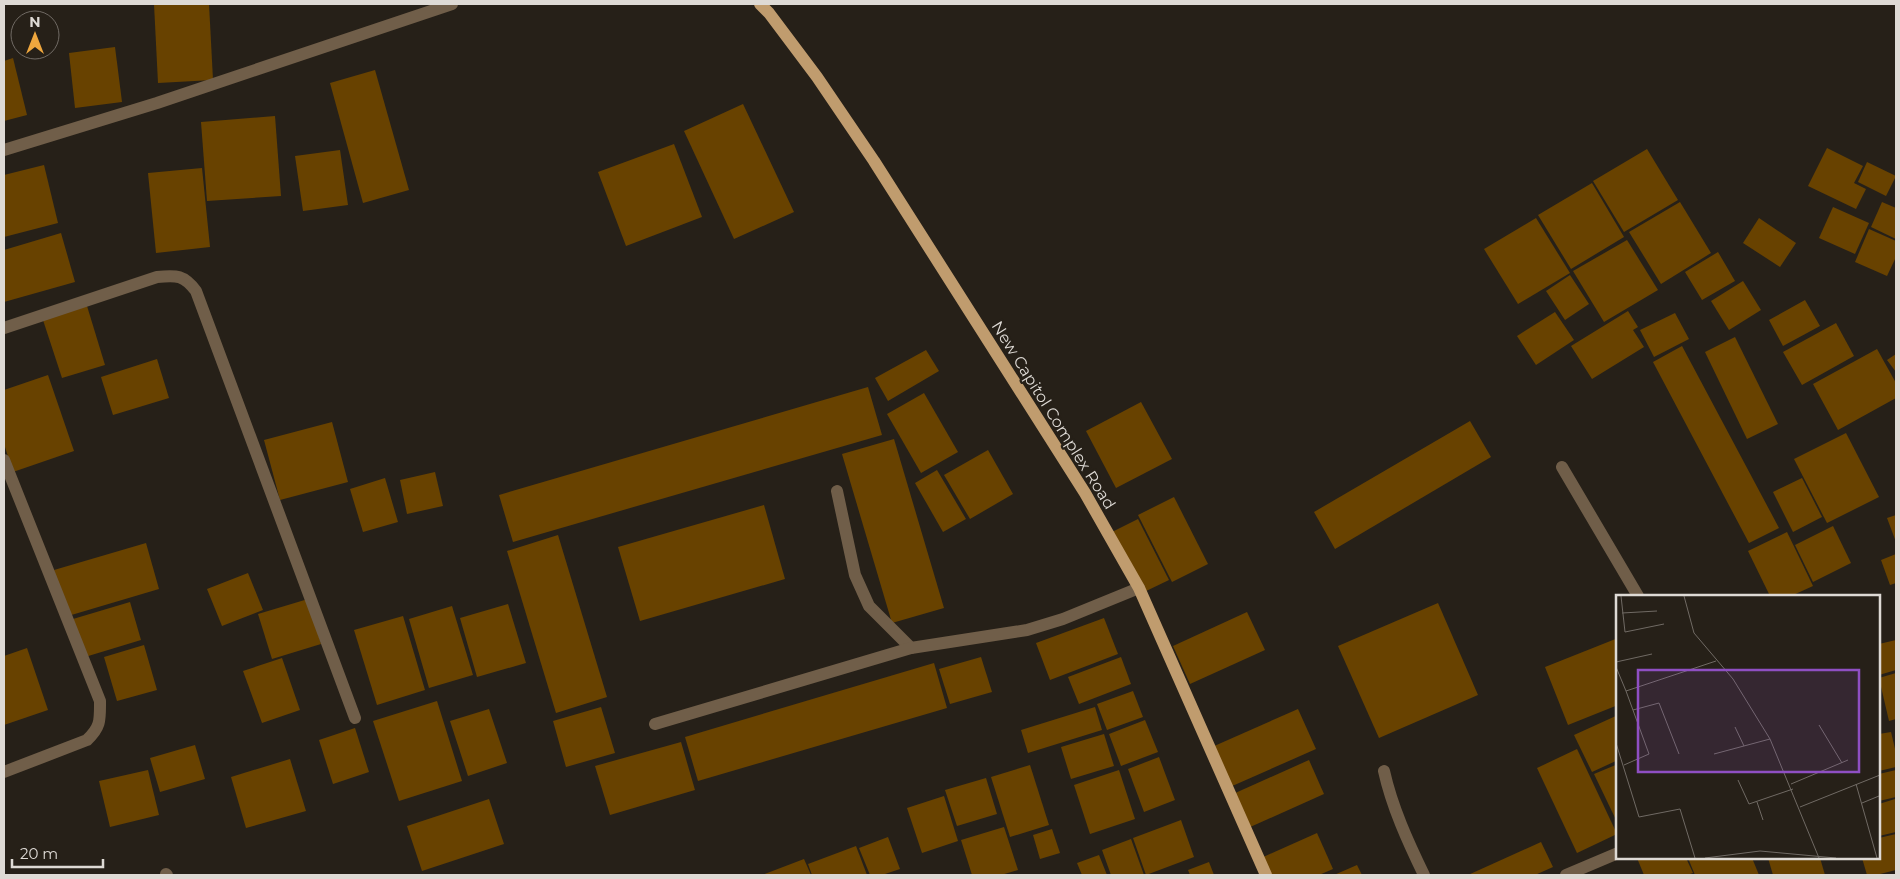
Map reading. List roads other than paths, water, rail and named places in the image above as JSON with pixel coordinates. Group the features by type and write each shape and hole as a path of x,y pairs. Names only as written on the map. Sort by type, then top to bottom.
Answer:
{"main road":[{"name":"New Capitol Complex Road","path":"760,4 817,76 874,161 1085,493 1139,588 1266,875"}],"street":[{"path":"4,150 157,103 452,4"},
{"path":"4,328 157,277 173,275 187,279 196,291 355,718"},
{"path":"4,460 100,702 100,718 96,732 87,740 4,772"},
{"path":"1562,467 1637,595"},
{"path":"837,491 855,575 869,606 911,648"},
{"path":"655,724 911,648 1027,630 1063,619 1139,588"},
{"path":"1384,771 1410,848 1424,875"},
{"path":"1566,875 1616,854"}]}
